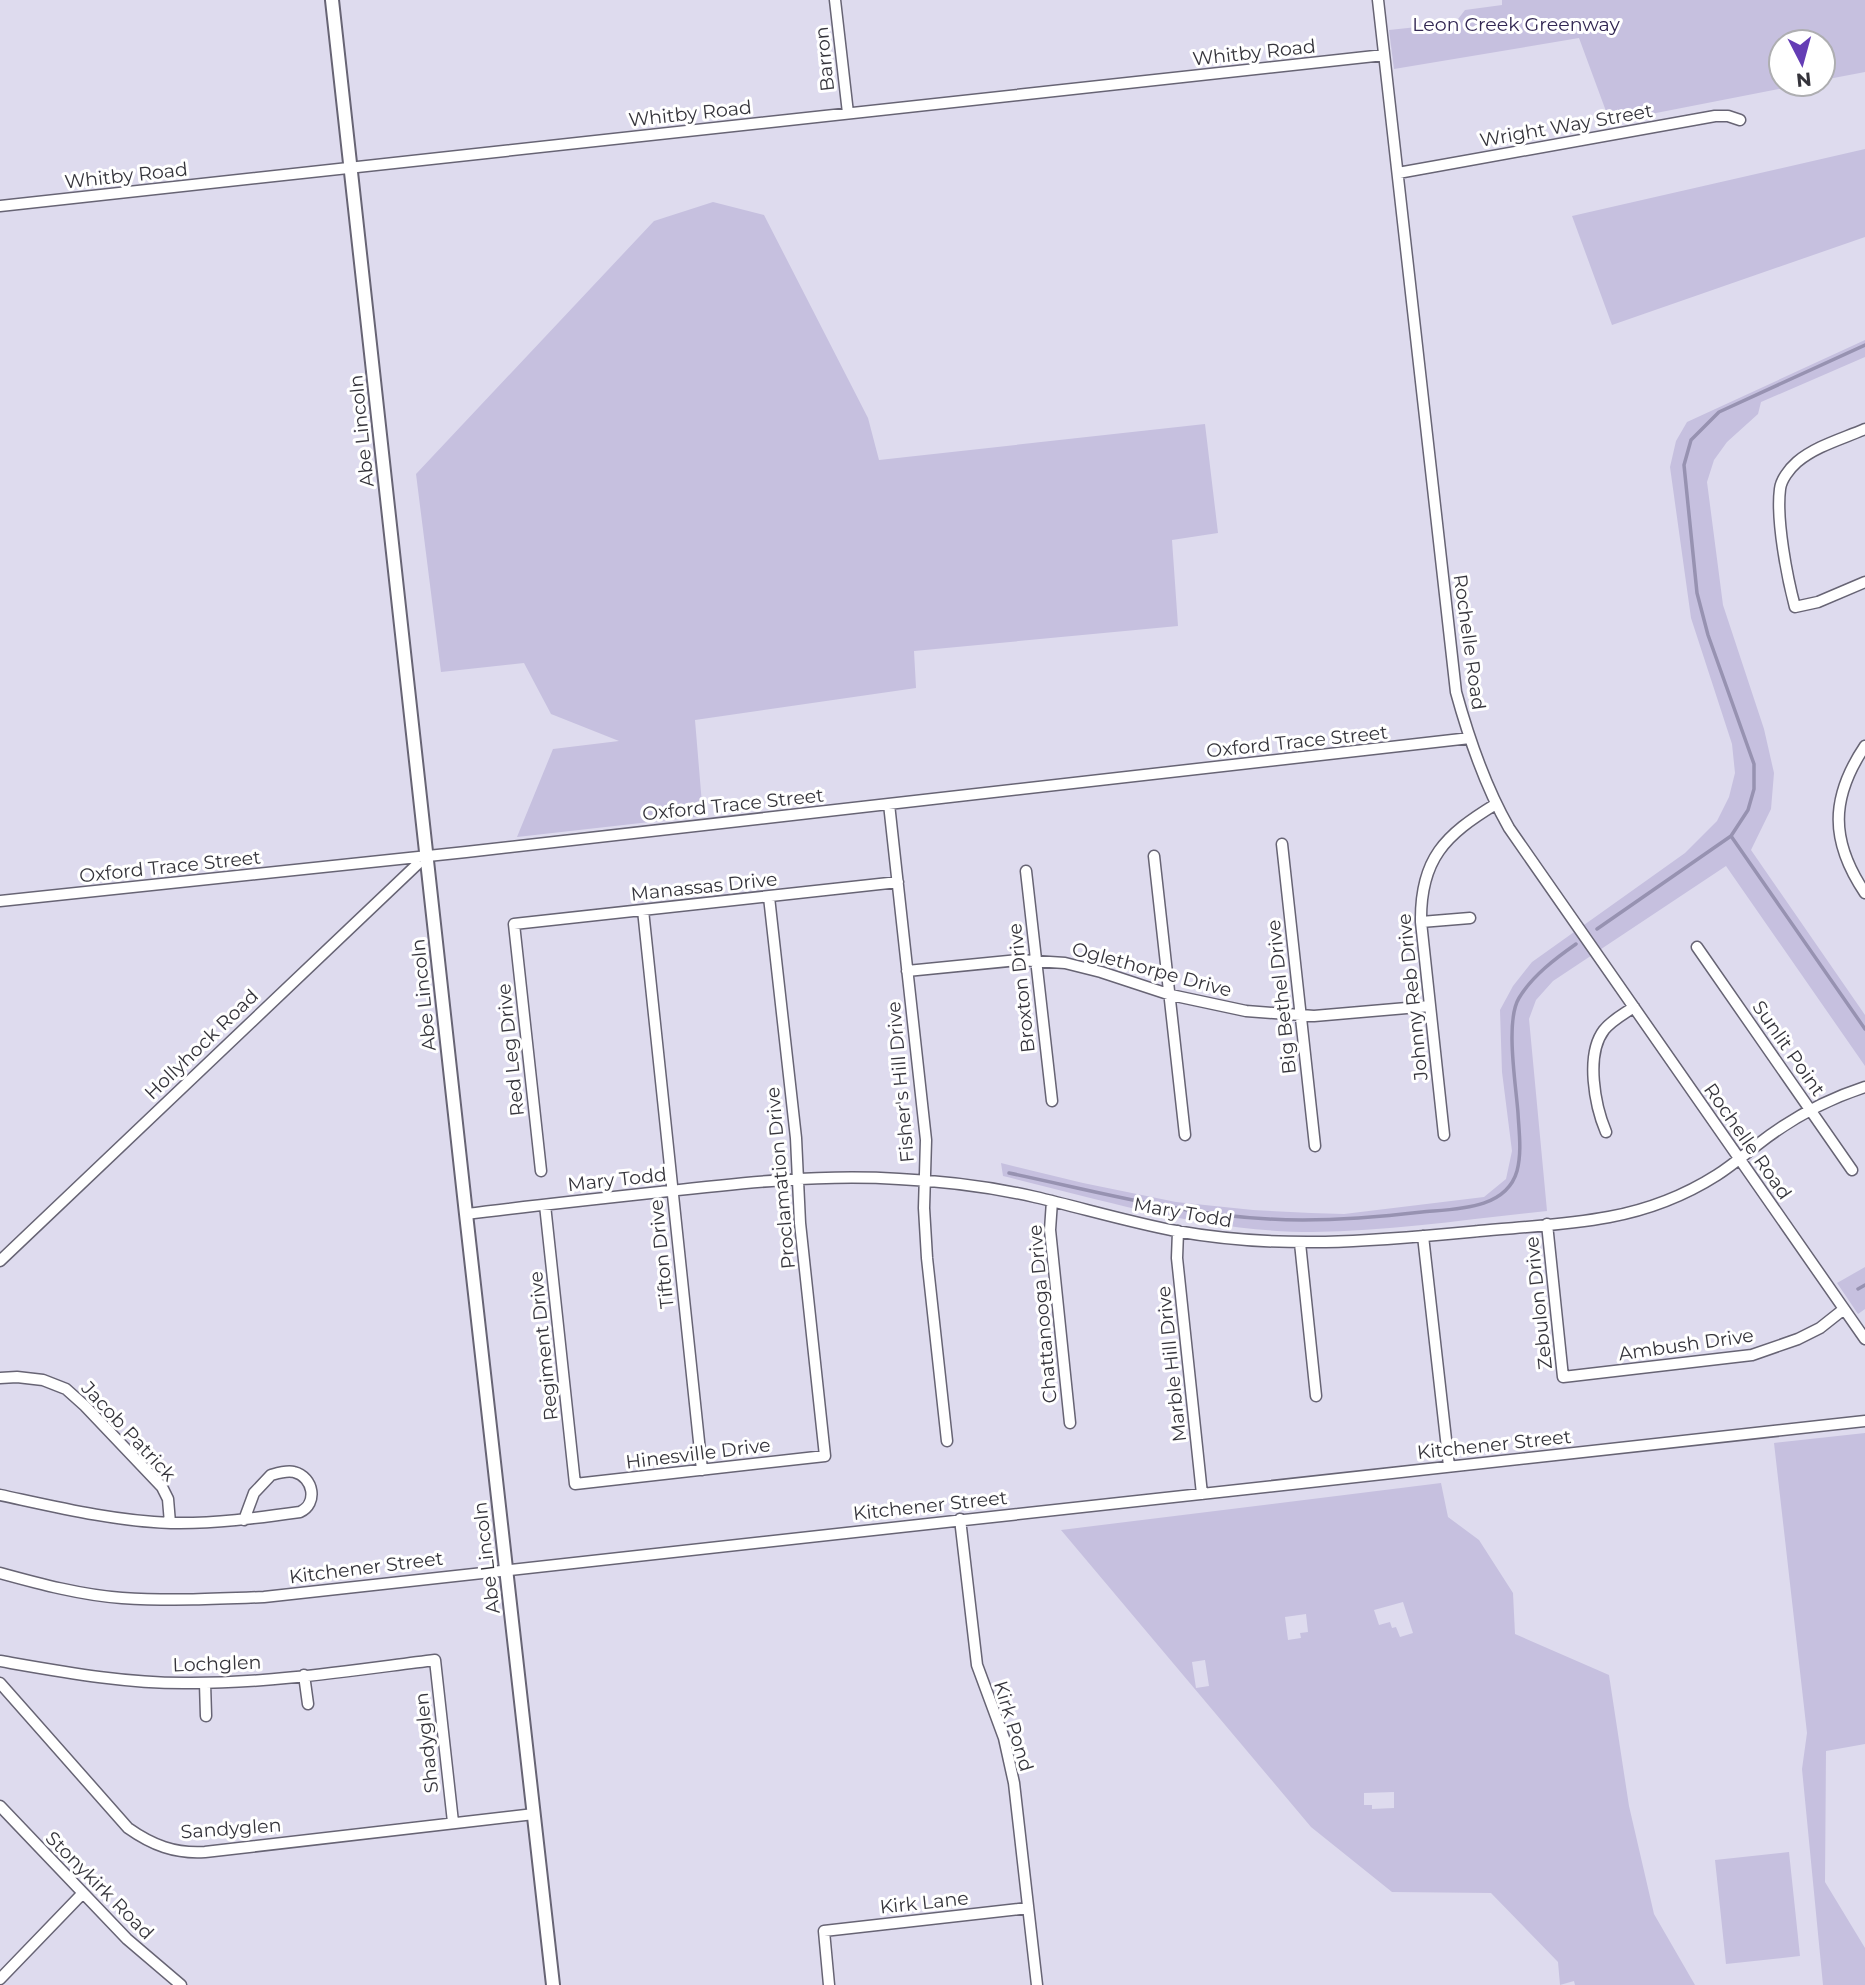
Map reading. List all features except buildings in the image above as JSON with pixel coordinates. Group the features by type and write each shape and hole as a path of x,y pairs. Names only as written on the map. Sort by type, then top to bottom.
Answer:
{"street":[{"name":"Abe Lincoln","path":"332,0 553,1985"},
{"name":"Barron","path":"835,0 848,114"},
{"name":"Rochelle Road","path":"1378,0 1456,692 1470,738 1496,804 1509,828 1865,1339"},
{"name":"Whitby Road","path":"0,206 1384,55"},
{"name":"Wright Way Street","path":"1398,173 1715,116 1740,120"},
{"path":"1865,429 1816,450 1796,463 1786,474 1780,487 1787,577 1795,607 1818,602 1865,582"},
{"name":"Oxford Trace Street","path":"0,901 1470,738"},
{"path":"1865,746 1846,779 1840,798 1838,826 1840,845 1865,893"},
{"name":"Fisher's Hill Drive","path":"889,804 926,1140 927,1258 947,1441"},
{"name":"Johnny Reb Drive","path":"1444,1135 1421,922 1422,888 1433,859 1451,835 1496,804"},
{"name":"Big Bethel Drive","path":"1282,844 1315,1146"},
{"name":"Hollyhock Road","path":"0,1261 427,855"},
{"path":"1154,856 1185,1135"},
{"name":"Broxton Drive","path":"1026,872 1052,1101"},
{"name":"Manassas Drive","path":"514,924 898,882"},
{"name":"Proclamation Drive","path":"769,897 796,1138 800,1223 825,1456"},
{"name":"Tifton Drive","path":"643,910 702,1470"},
{"path":"1421,922 1471,918"},
{"name":"Red Leg Drive","path":"514,924 541,1171"},
{"name":"Sunlit Point","path":"1697,947 1852,1170"},
{"name":"Oglethorpe Drive","path":"907,971 1009,960 1065,963 1171,995 1232,1009 1300,1016 1430,1006"},
{"path":"1606,1132 1598,1111 1594,1051 1603,1031 1634,1007"},
{"name":"Mary Todd","path":"466,1214 798,1178 855,1177 977,1187 1052,1201 1178,1231 1250,1241 1300,1243 1423,1236 1609,1217 1648,1208 1701,1185 1810,1110 1828,1100 1865,1087"},
{"name":"Chattanooga Drive","path":"1052,1201 1049,1230 1070,1423"},
{"name":"Regiment Drive","path":"545,1205 575,1484"},
{"name":"Zebulon Drive","path":"1547,1224 1563,1377"},
{"name":"Marble Hill Drive","path":"1178,1231 1177,1258 1202,1494"},
{"path":"1423,1236 1449,1466"},
{"path":"1300,1243 1316,1396"},
{"name":"Ambush Drive","path":"1563,1377 1752,1356 1820,1328 1844,1309"},
{"name":"Jacob Patrick","path":"0,1378 43,1380 66,1389 162,1487 168,1499 170,1523"},
{"name":"Kitchener Street","path":"0,1573 49,1586 122,1598 188,1600 264,1597 1865,1421"},
{"name":"Hinesville Drive","path":"575,1484 825,1456"},
{"path":"0,1495 80,1513 170,1523 244,1520 300,1512 312,1502 310,1485 294,1472 271,1475 254,1493 244,1520"},
{"name":"Kirk Pond","path":"960,1519 973,1644 980,1675 1009,1754 1037,1985"},
{"name":"Lochglen","path":"0,1661 135,1681 205,1683 435,1660"},
{"name":"Shadyglen","path":"435,1660 453,1822"},
{"path":"304,1675 307,1704"},
{"name":"Sandyglen","path":"0,1683 128,1828 145,1840 164,1848 205,1852 534,1814"},
{"path":"205,1683 206,1716"},
{"name":"Stonykirk Road","path":"0,1806 127,1939 180,1985"},
{"path":"0,1979 82,1894"},
{"name":"Kirk Lane","path":"829,1985 824,1931 1028,1908"}],"green space":[{"name":"Leon Creek Greenway","path":"1502,0 1865,0 1865,72 1837,77 1837,28 1767,28 1767,91 1610,122 1579,38 1394,69 1389,30 1455,23 1465,10 1502,5"},
{"path":"1865,149 1865,237 1612,325 1572,216"},
{"path":"713,202 764,215 868,418 879,460 1205,424 1218,533 1172,540 1178,626 914,651 916,688 695,720 703,816 517,837 553,749 619,741 551,714 524,663 441,672 416,474 654,221"},
{"path":"1865,340 1865,357 1761,402 1758,414 1727,442 1714,460 1707,482 1723,605 1764,729 1774,773 1771,809 1751,850 1865,1015 1865,1066 1726,866 1553,981 1536,1000 1529,1019 1547,1211 1372,1229 1273,1231 1195,1221 1003,1176 1001,1163 1176,1202 1253,1210 1344,1214 1484,1197 1506,1179 1512,1151 1502,1072 1500,1010 1513,986 1532,962 1685,853 1717,821 1729,797 1735,773 1732,744 1691,618 1670,467 1676,441 1687,422"},
{"path":"1865,1267 1865,1309 1858,1314 1837,1283"},
{"path":"1865,1433 1865,1744 1826,1751 1825,1882 1865,1948 1865,1985 1823,1985 1802,1769 1807,1733 1774,1443"},
{"path":"1441,1483 1448,1517 1479,1540 1513,1593 1515,1634 1609,1675 1629,1806 1654,1914 1695,1985 1575,1985 1574,1981 1560,1985 1558,1962 1491,1893 1392,1892 1311,1827 1061,1530","holes":["1403,1602 1413,1633 1400,1637 1396,1627 1392,1628 1390,1622 1379,1625 1374,1610","1306,1614 1308,1632 1300,1633 1301,1638 1288,1640 1285,1617","1205,1660 1209,1686 1196,1688 1192,1662","1394,1792 1394,1808 1372,1809 1372,1805 1364,1805 1364,1793"]},
{"path":"1789,1852 1800,1956 1726,1964 1715,1860"}],"waterway":[{"path":"1597,929 1731,836 1748,810 1754,789 1754,764 1708,635 1697,593 1684,465 1691,440 1719,412 1865,345"},
{"path":"1731,836 1865,1029"},
{"path":"1009,1173 1204,1213 1269,1219 1327,1220 1384,1216 1464,1208 1491,1200 1511,1184 1519,1164 1512,1037 1515,1008 1524,990 1537,975 1576,944"},
{"path":"1858,1289 1865,1285"}]}
